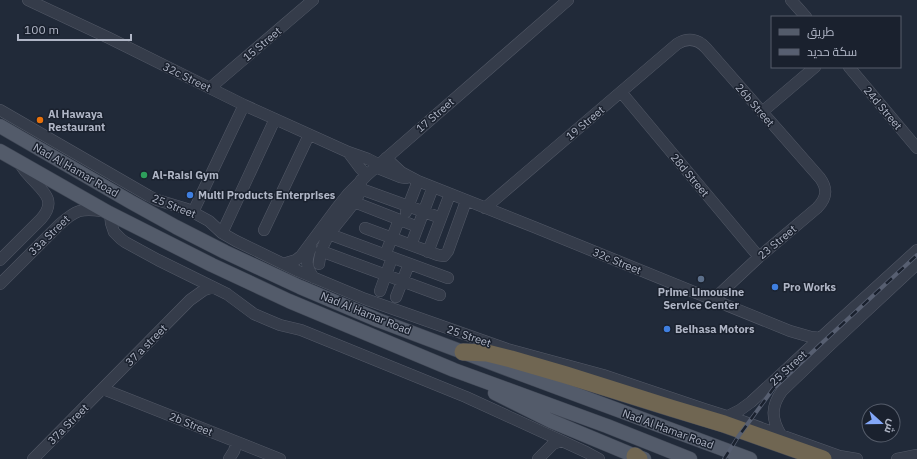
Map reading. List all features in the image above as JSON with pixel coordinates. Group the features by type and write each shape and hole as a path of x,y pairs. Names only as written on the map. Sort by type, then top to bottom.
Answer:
{"highway":[{"path":"463,352 487,353 511,358 724,424 822,459"}],"main road":[{"name":"Nad Al Hamar Road","path":"0,126 131,202 225,252 307,290 378,320 750,459"},
{"name":"Nad Al Hamar Road","path":"0,151 109,213 212,265 289,301 454,370 606,426 690,459"},
{"path":"454,370 477,384 551,421 640,458"}],"street":[{"name":"32c Street","path":"28,0 109,38 244,105 348,152 368,159 371,172"},
{"name":"15 Street","path":"210,88 313,0"},
{"name":"17 Street","path":"283,264 296,260 301,256 336,209 371,172 568,0"},
{"path":"791,0 805,16"},
{"name":"19 Street","path":"485,208 677,44 686,40"},
{"name":"26b Street","path":"686,40 698,41 703,44 820,178"},
{"path":"762,112 814,68"},
{"name":"24d Street","path":"850,68 917,148"},
{"name":"28d Street","path":"621,92 759,257"},
{"path":"193,212 244,105"},
{"name":"25 Street","path":"0,110 149,196 187,209 209,221 222,233 236,241 314,278 365,299 507,349 598,373 728,416 752,402 917,250"},
{"path":"222,233 275,119"},
{"path":"264,230 309,135"},
{"name":"32c Street","path":"348,152 360,168 371,172 401,172 416,181 534,227 790,331 821,338"},
{"name":"33a Street","path":"0,260 41,219 48,208 48,199 44,192 18,161"},
{"path":"318,264 321,251 329,234 354,202 371,172 408,206 441,218"},
{"name":"23 Street","path":"713,300 759,257 823,203 825,188 820,178"},
{"path":"396,297 402,281 392,238 408,206 416,181"},
{"path":"380,291 386,275 397,259 410,245 433,187"},
{"path":"428,252 450,194"},
{"path":"356,264 365,247 370,230 428,252 441,256 447,254 466,200"},
{"path":"354,202 418,227"},
{"name":"33a Street","path":"0,284 70,215 75,212 85,210 109,213"},
{"path":"109,213 112,227 117,236 121,239 158,260 233,298 254,314 280,325 301,330 466,397 599,459"},
{"path":"329,234 448,278"},
{"name":"17 Street","path":"313,240 307,262 309,271 314,278"},
{"path":"321,251 440,295"},
{"name":"25 Street","path":"781,435 774,419 774,411 775,403 782,391 917,264"},
{"path":"190,300 194,289 193,277"},
{"name":"37 a street","path":"103,389 190,300 204,290 213,287"},
{"path":"790,331 799,338 805,348 805,352"},
{"name":"2b Street","path":"103,389 280,459"},
{"name":"37a Street","path":"33,459 103,389"},
{"path":"761,393 763,402 771,405 775,403"},
{"path":"728,416 839,456 857,459"},
{"path":"539,458 545,444 544,433"},
{"path":"539,458 550,446 561,441"},
{"path":"229,459 234,452 237,442"},
{"path":"897,459 917,455"}],"railway":[{"path":"724,459 773,389 917,255"}],"place":[{"name":"Al Hawaya Restaurant","path":"40,120"},
{"name":"Al-Raisi Gym","path":"144,175"},
{"name":"Multi Products Enterprises","path":"190,195"},
{"name":"Prime Limousine Service Center","path":"701,279"},
{"name":"Pro Works","path":"775,287"},
{"name":"Belhasa Motors","path":"667,329"}]}
